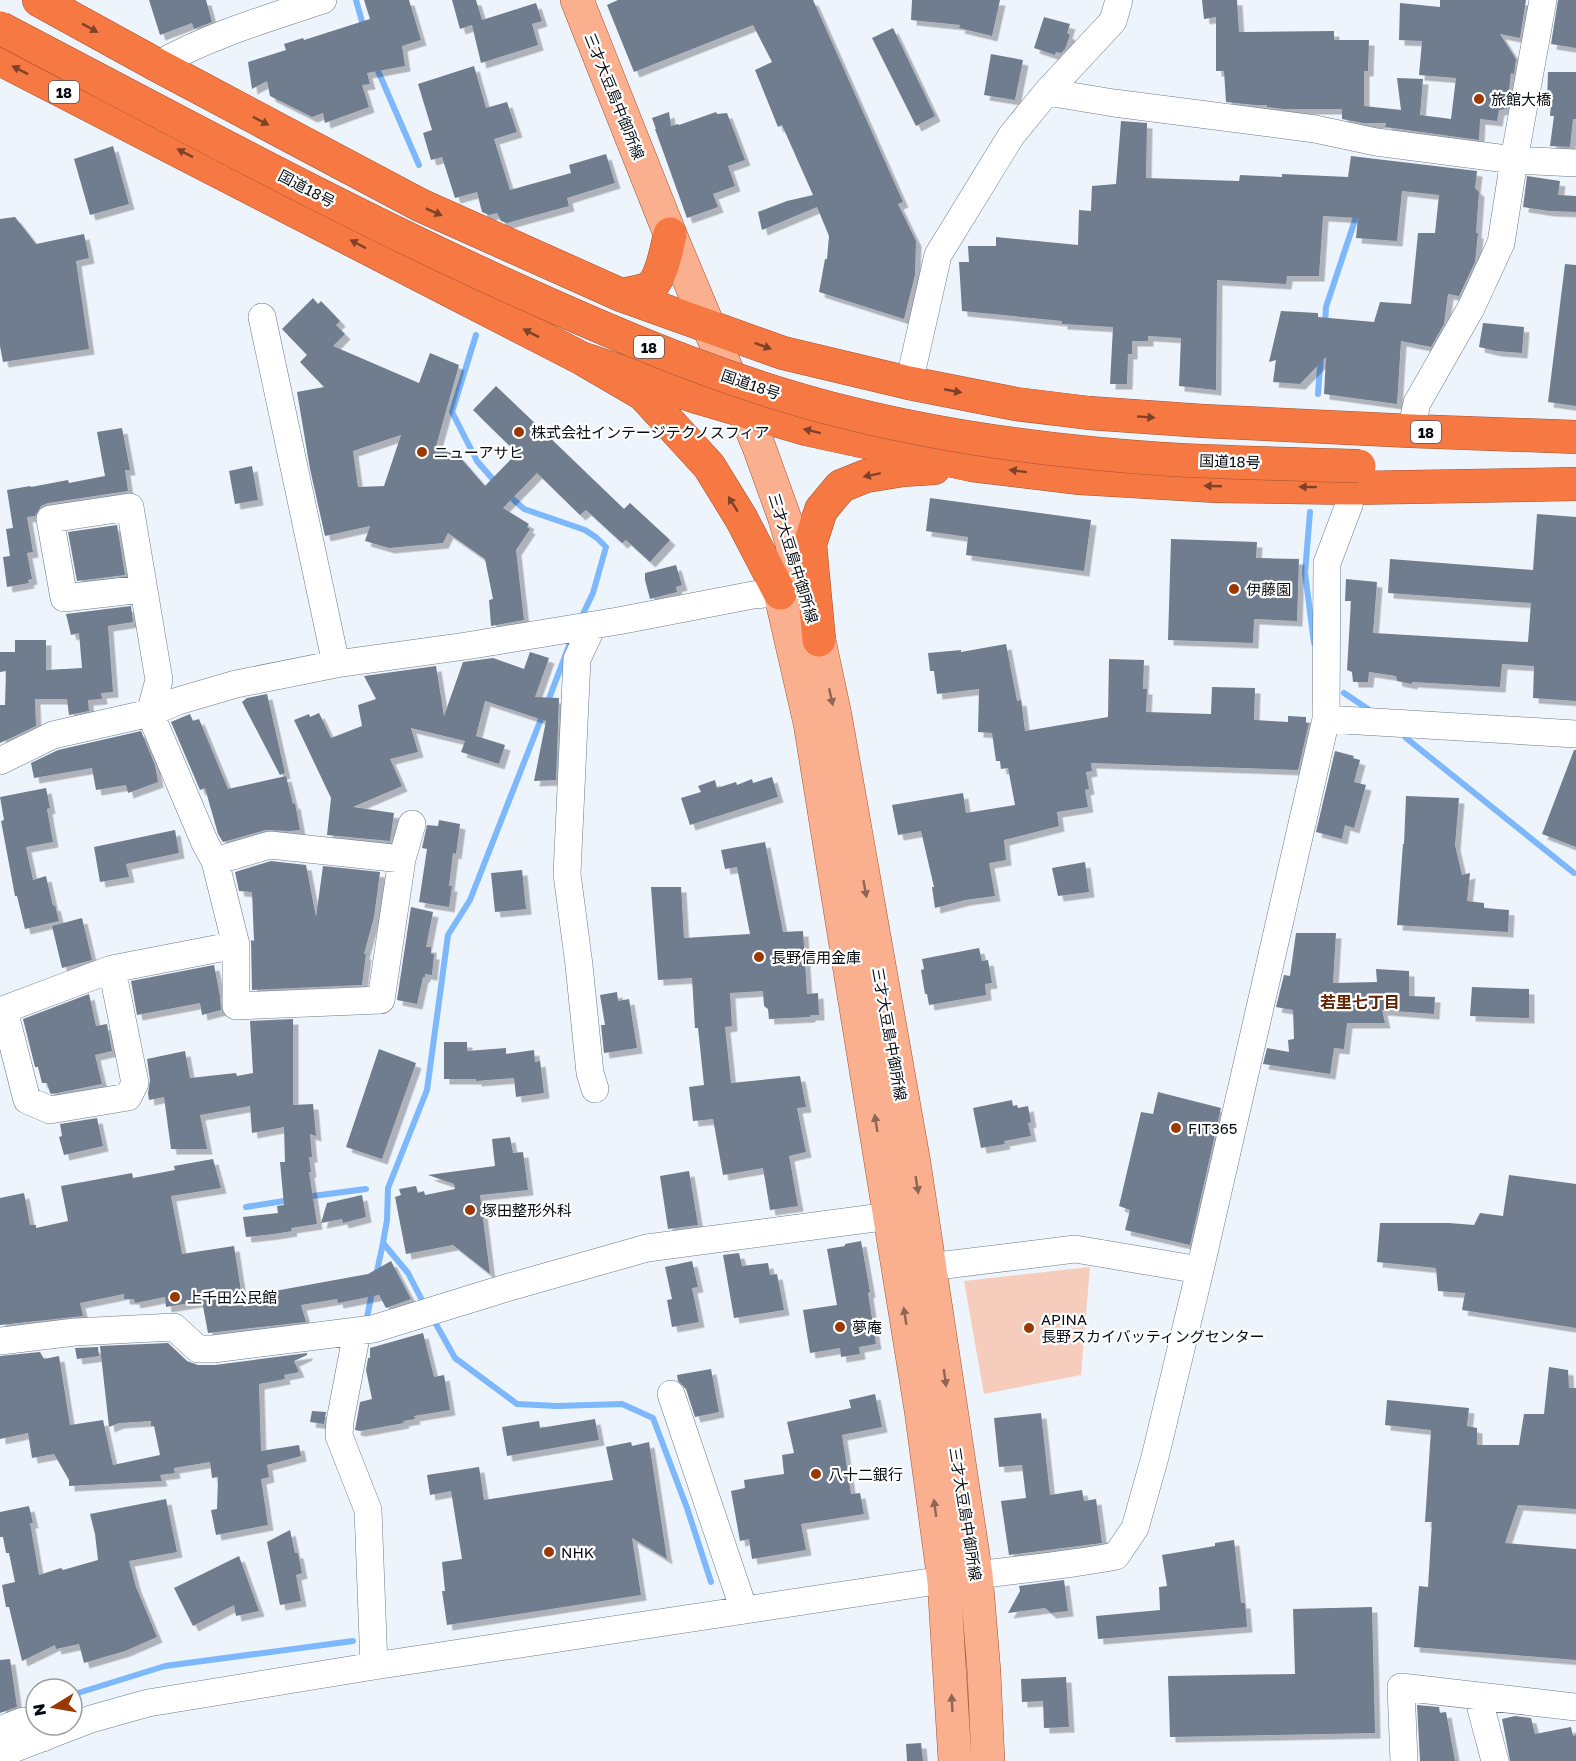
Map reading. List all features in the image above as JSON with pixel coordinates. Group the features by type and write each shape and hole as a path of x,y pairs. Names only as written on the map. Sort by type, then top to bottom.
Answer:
{"highway":[{"name":"18","path":"39,0 420,205 621,295 783,353 909,383 1016,404 1089,413 1203,421 1576,437"},
{"name":"国道18号","path":"0,16 182,113 390,217 528,281 670,342 783,380 930,415 1029,429 1164,442 1357,467 1576,448"},
{"name":"国道18号","path":"0,28 429,250 668,356 779,395 854,415 1026,446 1163,459 1357,467 1576,472"},
{"name":"18","path":"0,59 583,359 643,394 709,466 741,518 780,593"},
{"path":"621,295 651,287 661,271 670,234"},
{"name":"18","path":"583,359 629,376 806,429 972,465 1080,478 1216,486 1357,467 1576,484"},
{"name":"18","path":"819,640 810,544 821,510 841,486 866,476 903,470 972,465"}],"main road":[{"name":"三才大豆島中御所線","path":"577,0 708,326 734,408 785,519 819,640 837,726 914,1163 914,1270 921,1410 944,1581 955,1761"},
{"name":"三才大豆島中御所線","path":"734,408 741,448 762,516 810,723 890,1216 914,1270 976,1575 988,1761"}],"street":[{"path":"158,65 187,49 238,28 323,0"},
{"path":"909,383 938,255 1011,136 1047,92 1113,21 1119,0"},
{"path":"1411,431 1417,403 1471,308 1501,243 1543,0"},
{"path":"1047,92 1315,129 1376,142 1514,160 1576,163"},
{"path":"262,317 336,664"},
{"path":"0,1754 91,1719 148,1703 374,1666 1116,1556 1135,1528 1155,1457 1326,719 1327,563 1348,505 1357,467"},
{"path":"143,589 159,680 150,713 205,843 215,861 236,945 236,1006 381,1000 402,859 412,824"},
{"path":"0,760 53,735 150,713 178,701 236,684 336,664 466,646 618,621 753,595 780,593"},
{"path":"581,627 577,659 567,874 591,1073 595,1089"},
{"path":"1326,719 1576,734"},
{"path":"215,861 270,845 402,859"},
{"path":"112,969 135,1083 129,1097 50,1110 27,1100 2,1010 112,969 236,945"},
{"path":"0,1341 75,1332 174,1327 198,1350 363,1331 646,1248 890,1216"},
{"path":"914,1270 1075,1249 1200,1270"},
{"path":"363,1331 340,1421 339,1436 368,1510 374,1666"},
{"path":"671,1395 744,1610"},
{"path":"1404,1761 1401,1687 1576,1707"},
{"path":"1478,1697 1495,1761"},
{"path":"0,1730 23,1721 43,1738"}],"shaded area":[{"name":"APINA 長野スカイバッティングセンター","path":"1090,1267 1081,1375 984,1394 964,1281"}],"building":[{"path":"149,0 206,0 212,22 194,29 192,23 160,35"},
{"path":"364,0 409,0 421,40 402,46 405,66 367,73 370,84 362,85 369,107 325,123 323,113 312,117 270,96 267,81 252,89 248,62 286,50 284,44 370,19"},
{"path":"452,0 476,0 482,20 536,3 542,21 532,24 538,45 481,63 472,25 460,29"},
{"path":"618,0 813,0 903,202 898,204 916,241 915,275 904,319 819,292 825,259 827,259 829,236 817,207 762,230 758,212 787,201 813,195 782,125 778,127 755,70 772,62 753,25 634,72 607,5"},
{"path":"912,0 1000,0 992,36 959,28 960,25 911,20"},
{"path":"1202,0 1237,0 1239,32 1334,31 1334,40 1369,40 1368,71 1364,71 1364,106 1401,110 1397,78 1423,79 1420,115 1451,119 1456,78 1419,75 1422,41 1399,40 1400,3 1440,7 1440,0 1526,0 1520,38 1500,34 1516,59 1514,74 1511,73 1507,109 1499,110 1497,121 1480,119 1479,140 1385,127 1386,123 1363,123 1342,119 1342,109 1283,109 1267,107 1267,105 1226,102 1224,71 1216,71 1216,17 1204,19"},
{"path":"1558,0 1576,0 1576,48 1551,44"},
{"path":"1044,17 1070,24 1067,33 1070,35 1061,53 1056,52 1055,55 1034,48"},
{"path":"893,28 935,116 916,126 872,38"},
{"path":"991,54 1023,60 1015,100 984,95"},
{"path":"474,66 486,108 507,102 517,132 494,139 510,190 571,173 569,165 606,154 615,183 567,198 569,206 507,223 501,221 497,213 489,215 482,212 477,192 455,198 442,157 431,160 423,133 432,130 418,84"},
{"path":"1548,72 1576,72 1576,119 1573,119 1570,147 1550,146 1554,116 1550,116 1551,103 1547,103"},
{"path":"669,112 671,126 716,112 717,114 727,113 745,160 728,166 735,186 713,194 718,207 687,218 652,118"},
{"path":"1121,121 1147,123 1146,178 1239,181 1240,175 1348,177 1351,156 1477,171 1475,188 1479,192 1475,262 1459,296 1448,294 1444,324 1431,347 1401,341 1397,404 1324,394 1326,357 1300,384 1273,382 1276,360 1269,362 1281,311 1318,313 1318,317 1374,322 1380,302 1411,304 1418,233 1435,233 1439,195 1402,191 1397,241 1356,238 1358,218 1323,216 1319,276 1287,276 1286,284 1217,280 1216,390 1179,386 1181,338 1148,336 1148,341 1132,341 1132,354 1128,354 1127,384 1110,384 1113,327 1062,324 1062,321 962,311 959,262 969,262 968,246 996,246 996,237 1078,245 1079,210 1091,211 1092,186 1116,184"},
{"path":"113,146 129,204 90,215 74,159"},
{"path":"1527,176 1560,181 1558,195 1576,196 1576,212 1523,207"},
{"path":"15,217 36,244 84,234 89,258 76,261 89,349 3,362 0,346 0,219"},
{"path":"1565,264 1576,265 1576,406 1548,402"},
{"path":"313,298 318,304 321,301 340,321 336,325 345,334 333,346 419,383 430,353 459,365 435,450 437,448 459,456 485,486 517,453 473,410 496,386 624,509 630,503 670,540 650,562 626,540 622,543 586,510 580,515 537,473 503,508 529,524 527,527 530,529 516,550 524,620 491,626 489,600 493,599 485,559 448,533 443,543 389,548 365,541 370,526 325,536 310,469 297,392 324,387 300,362 307,355 282,329","holes":["401,435 384,486 358,487 353,451"]},
{"path":"1483,323 1524,327 1522,353 1479,347"},
{"path":"122,428 130,470 125,470 128,491 48,503 41,506 35,516 27,517 33,552 27,553 32,579 28,580 29,583 7,587 3,557 10,556 6,529 13,528 7,490 68,480 69,483 105,476 97,432"},
{"path":"252,466 258,500 235,504 229,471"},
{"path":"930,498 1091,520 1084,571 966,555 968,537 926,531"},
{"path":"1537,514 1576,517 1576,701 1533,698 1534,666 1502,664 1500,687 1412,682 1412,684 1397,681 1396,676 1369,672 1368,682 1353,682 1352,672 1347,670 1351,601 1345,601 1346,579 1377,582 1373,633 1528,642 1531,603 1388,593 1390,559 1533,570"},
{"path":"117,525 125,575 77,581 68,532"},
{"name":"伊藤園","path":"1171,539 1257,542 1256,558 1299,559 1297,621 1254,619 1253,643 1168,640"},
{"path":"676,565 682,585 676,587 677,592 650,599 645,573"},
{"path":"131,606 133,622 108,626 113,692 101,693 102,699 88,700 89,711 69,715 67,699 35,699 36,726 0,743 0,705 5,705 6,671 0,672 0,652 15,652 15,640 46,640 46,670 82,668 79,633 71,635 66,614"},
{"path":"1006,644 1017,701 1021,700 1025,731 1108,717 1109,659 1144,660 1143,689 1147,689 1146,712 1211,714 1212,687 1255,688 1254,720 1288,722 1288,716 1306,717 1306,723 1309,723 1298,770 1091,763 1092,771 1086,772 1089,789 1085,790 1088,807 1057,812 1059,826 1004,840 1006,860 989,863 995,896 965,900 935,908 932,887 934,887 921,831 898,835 892,805 963,793 966,813 1015,805 1008,768 1001,769 1000,761 996,761 992,733 978,732 979,689 937,694 934,671 930,671 928,653 961,650 961,652"},
{"path":"530,652 549,658 535,697 559,698 556,780 534,781 546,721 485,701 476,736 505,745 499,764 461,752 465,741 411,728 418,752 390,759 402,786 353,807 394,813 390,841 327,835 331,798 294,720 319,713 331,738 362,726 358,705 376,699 364,676 436,666 444,716 463,662 493,658 524,669"},
{"path":"267,694 285,773 280,775 242,702 247,698"},
{"path":"190,714 193,721 199,719 228,789 286,776 293,804 295,803 300,830 266,830 223,842 218,834 205,788 200,790 171,722"},
{"path":"141,731 155,765 158,782 128,793 126,785 96,790 92,768 34,778 31,763 58,750"},
{"path":"1574,750 1576,750 1576,847 1542,834"},
{"path":"1335,751 1360,760 1354,782 1366,785 1354,828 1345,825 1342,839 1316,832"},
{"path":"772,777 778,797 690,825 681,798 701,792 698,786 715,780 717,788 736,782 737,785 752,779 753,783"},
{"path":"46,788 53,842 26,847 33,880 46,876 59,921 25,929 17,896 15,896 1,821 4,820 0,797"},
{"path":"1406,796 1459,798 1455,845 1462,875 1470,873 1467,901 1484,903 1484,908 1509,910 1508,932 1397,925"},
{"path":"439,820 460,824 456,854 453,853 449,907 419,902 427,849 422,848 427,825 438,826"},
{"path":"175,830 179,853 126,864 129,877 100,882 94,847"},
{"path":"765,842 783,932 803,931 807,994 818,993 819,1015 769,1019 768,1009 764,1006 763,991 730,993 732,1026 725,1027 731,1083 800,1076 806,1107 797,1108 806,1152 789,1156 798,1206 770,1210 763,1168 723,1175 713,1119 693,1121 689,1087 704,1085 698,1028 695,1028 692,978 658,980 651,887 681,887 684,938 750,934 737,867 725,869 721,850"},
{"path":"271,861 306,865 316,917 323,866 380,872 374,917 364,954 366,954 362,985 252,990 251,940 254,941 252,892 239,891 235,872"},
{"path":"1085,862 1089,892 1058,896 1052,868"},
{"path":"522,870 526,909 495,912 491,873"},
{"path":"411,907 433,912 426,947 431,947 431,954 434,954 432,975 425,974 423,977 417,1004 397,1000"},
{"path":"82,918 92,960 62,968 52,926"},
{"path":"1296,933 1336,933 1333,983 1377,982 1376,969 1409,971 1409,996 1435,997 1434,1014 1382,1010 1385,1023 1347,1023 1344,1049 1334,1048 1330,1074 1263,1064 1267,1048 1289,1052 1288,1040 1294,1039 1293,1010 1276,1007 1284,975 1290,976"},
{"path":"979,948 982,961 988,960 992,983 985,984 986,995 929,1005 921,970 924,969 922,959"},
{"path":"214,965 221,1010 202,1015 200,1003 137,1015 131,981"},
{"path":"1472,987 1529,989 1529,1018 1470,1016"},
{"path":"617,992 618,1001 629,999 637,1048 604,1053 601,1025 605,1025 600,995"},
{"path":"89,994 96,1026 107,1024 112,1051 95,1055 102,1084 52,1094 47,1083 42,1083 38,1067 35,1067 23,1019"},
{"path":"293,1019 293,1105 313,1104 316,1136 310,1134 312,1157 309,1157 311,1172 309,1172 317,1224 291,1228 292,1231 246,1237 243,1217 278,1213 277,1206 284,1205 280,1162 285,1162 284,1127 252,1133 250,1106 200,1115 207,1149 171,1149 164,1097 149,1100 150,1080 147,1059 185,1051 190,1078 253,1073 250,1021"},
{"path":"444,1042 467,1042 467,1051 506,1048 506,1054 534,1050 535,1062 540,1061 544,1093 516,1097 514,1078 476,1081 476,1079 444,1079"},
{"path":"379,1049 416,1063 382,1159 346,1147"},
{"path":"1158,1092 1221,1108 1190,1245 1125,1230 1130,1210 1119,1206 1141,1112 1153,1114"},
{"path":"1012,1100 1013,1106 1017,1105 1018,1108 1028,1106 1031,1136 981,1148 973,1108"},
{"path":"97,1118 103,1146 64,1155 59,1137 62,1136 60,1124"},
{"path":"510,1137 513,1153 523,1152 528,1190 480,1195 490,1274 453,1245 406,1254 395,1197 401,1195 399,1189 416,1186 418,1193 424,1191 425,1195 455,1189 454,1184 428,1175 495,1166 492,1139"},
{"path":"213,1159 221,1188 171,1196 182,1254 234,1246 242,1297 368,1274 391,1261 411,1299 386,1308 379,1295 338,1303 337,1299 301,1305 306,1322 208,1333 202,1301 166,1307 165,1297 135,1303 134,1299 124,1299 124,1294 80,1303 83,1316 0,1325 0,1198 24,1193 30,1225 36,1225 36,1228 68,1221 61,1186 132,1173 133,1178 175,1170 174,1166"},
{"path":"689,1171 698,1225 668,1229 660,1176"},
{"path":"1509,1175 1576,1184 1576,1328 1462,1310 1465,1293 1438,1291 1436,1268 1377,1262 1380,1223 1474,1225 1480,1213 1503,1216"},
{"path":"362,1195 366,1217 343,1223 342,1219 321,1223 327,1203"},
{"name":"夢庵","path":"861,1241 876,1344 859,1347 860,1354 841,1357 840,1348 810,1353 803,1310 837,1305 827,1249"},
{"path":"739,1253 742,1266 768,1263 770,1275 777,1274 784,1310 734,1318 723,1255"},
{"path":"692,1261 698,1287 692,1288 699,1322 672,1327 667,1300 672,1299 665,1267"},
{"path":"423,1333 434,1377 444,1375 450,1410 414,1416 415,1419 403,1421 404,1423 355,1430 360,1402 372,1399 366,1370 370,1348"},
{"path":"168,1343 187,1361 198,1365 215,1365 307,1353 294,1361 299,1372 284,1375 285,1379 259,1384 261,1451 299,1445 301,1456 267,1465 269,1477 261,1479 268,1525 216,1535 211,1510 217,1509 218,1477 212,1478 210,1462 174,1468 175,1473 160,1475 162,1481 69,1486 69,1480 54,1454 32,1458 28,1433 0,1439 0,1356 40,1352 44,1359 59,1356 70,1425 103,1420 113,1465 160,1455 151,1421 119,1423 109,1427 100,1346"},
{"path":"98,1347 99,1356 77,1359 75,1348"},
{"path":"1549,1367 1568,1370 1569,1388 1576,1388 1576,1509 1518,1505 1505,1543 1576,1549 1576,1660 1414,1647 1419,1586 1428,1587 1432,1522 1425,1522 1431,1430 1385,1425 1387,1400 1469,1408 1467,1426 1477,1428 1477,1445 1519,1445 1524,1414 1544,1414"},
{"path":"711,1369 719,1412 695,1417 686,1389 678,1381 677,1375"},
{"path":"875,1394 882,1427 842,1435 851,1494 860,1493 864,1514 801,1524 806,1550 752,1559 749,1539 740,1541 731,1491 745,1488 744,1480 784,1474 782,1455 794,1453 787,1422 851,1408 849,1400"},
{"path":"312,1411 326,1412 324,1424 310,1422"},
{"path":"1041,1413 1050,1495 1082,1490 1084,1501 1096,1499 1102,1543 1009,1555 1001,1501 1026,1498 1022,1465 999,1467 994,1418"},
{"path":"595,1419 599,1440 507,1456 502,1427 539,1421 540,1428"},
{"name":"NHK","path":"631,1442 632,1446 649,1442 667,1559 632,1538 641,1595 447,1625 442,1591 445,1591 442,1562 462,1559 451,1491 430,1495 427,1475 479,1467 484,1500 613,1480 606,1447"},
{"path":"166,1499 177,1552 129,1561 136,1587 157,1637 125,1651 84,1663 79,1644 56,1649 55,1645 22,1661 2,1585 15,1582 9,1553 6,1553 3,1537 0,1537 0,1512 29,1506 39,1575 98,1560 90,1514"},
{"path":"290,1530 302,1573 296,1575 301,1601 280,1605 267,1542"},
{"path":"1234,1540 1241,1603 1245,1603 1247,1627 1098,1639 1096,1616 1160,1610 1159,1587 1167,1586 1162,1555 1215,1546 1215,1543"},
{"path":"239,1556 259,1611 236,1616 234,1605 193,1626 174,1588"},
{"path":"1064,1580 1068,1611 1051,1613 1045,1608 1008,1613 1020,1591 1019,1586"},
{"path":"1372,1607 1375,1733 1170,1737 1168,1676 1295,1674 1293,1609"},
{"path":"10,1659 17,1707 0,1713 0,1660"},
{"path":"1066,1677 1069,1727 1044,1728 1043,1701 1022,1702 1021,1679"},
{"path":"1417,1705 1439,1707 1440,1713 1446,1712 1455,1761 1420,1761"},
{"path":"1515,1716 1531,1718 1535,1734 1571,1727 1573,1736 1576,1735 1576,1761 1510,1761 1502,1719"},
{"path":"921,1743 923,1761 907,1761 906,1744"}],"waterway":[{"path":"356,0 364,29"},
{"path":"375,64 419,165"},
{"path":"1325,324 1326,307 1358,211"},
{"path":"476,335 452,412 477,461 497,484"},
{"path":"1318,394 1321,355"},
{"path":"506,493 524,509 585,530 606,547 593,593 581,618"},
{"path":"1310,512 1305,573 1314,643"},
{"path":"547,704 573,635"},
{"path":"1344,693 1368,709"},
{"path":"425,1306 408,1273 383,1243 387,1220 388,1188 427,1090 448,935 470,900 543,714"},
{"path":"1406,738 1574,873"},
{"path":"305,1197 366,1189"},
{"path":"246,1207 290,1200"},
{"path":"376,1276 383,1243"},
{"path":"366,1322 373,1288"},
{"path":"432,1317 455,1358 517,1404 557,1406 622,1404 653,1418 687,1508 711,1582"},
{"path":"84,1691 165,1666 353,1641"}],"place":[{"name":"旅館大橋","path":"1479,99"},
{"name":"株式会社インテージテクノスフィア","path":"519,432"},
{"name":"ニューアサヒ","path":"422,452"},
{"name":"伊藤園","path":"1234,589"},
{"name":"長野信用金庫","path":"759,957"},
{"name":"FIT365","path":"1176,1128"},
{"name":"塚田整形外科","path":"470,1210"},
{"name":"上千田公民館","path":"175,1297"},
{"name":"夢庵","path":"840,1327"},
{"name":"APINA 長野スカイバッティングセンター","path":"1029,1328"},
{"name":"八十二銀行","path":"816,1474"},
{"name":"NHK","path":"549,1552"}],"district":[{"name":"若里七丁目","path":"1360,1002"}]}
